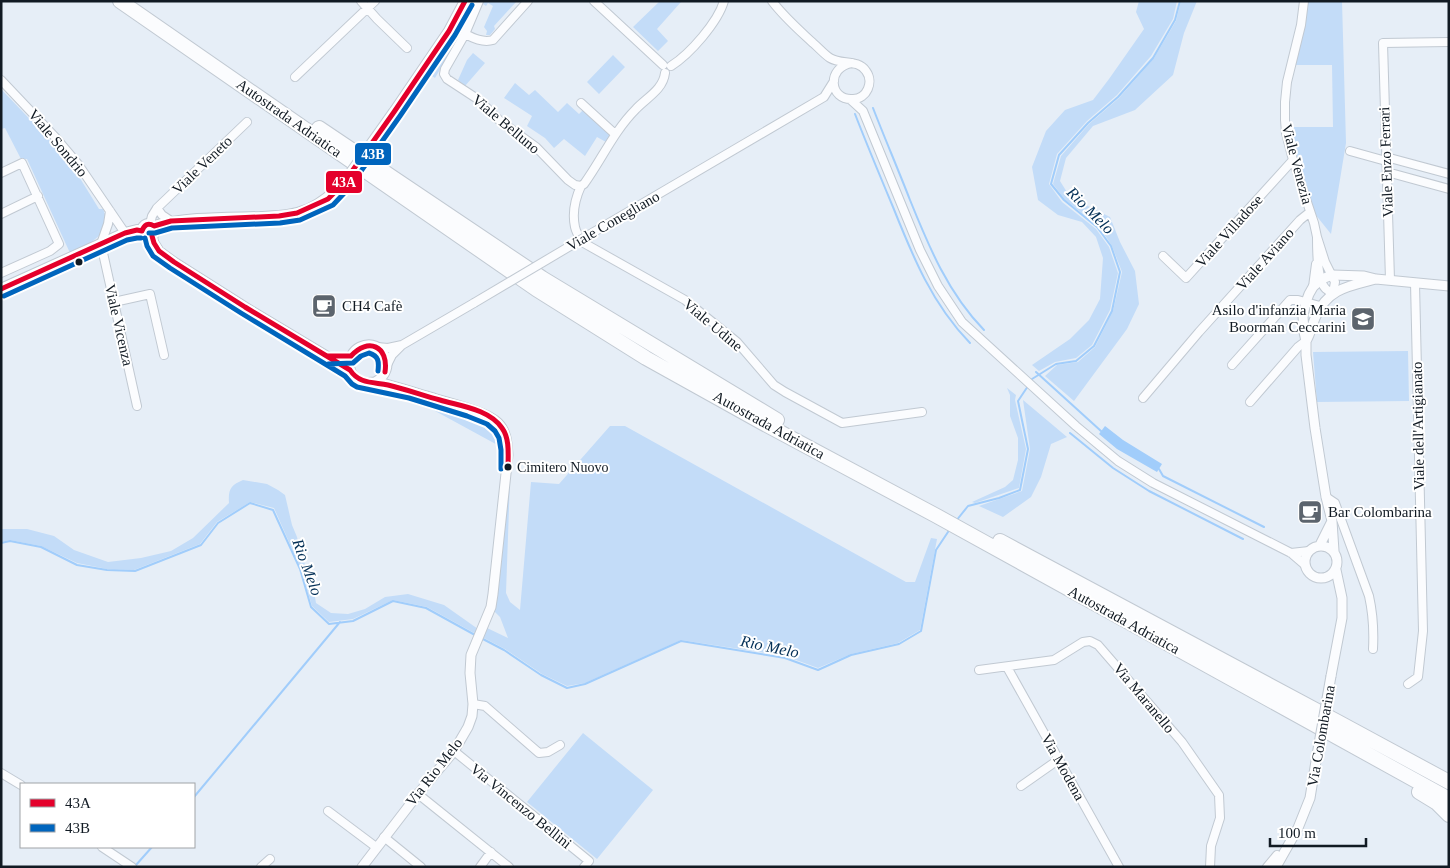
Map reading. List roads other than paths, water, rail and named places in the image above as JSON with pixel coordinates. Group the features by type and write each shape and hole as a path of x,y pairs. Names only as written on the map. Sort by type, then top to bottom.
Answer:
{"highway":[{"name":"Autostrada Adriatica","path":"120,1 536,289 654,362 761,422 932,509 995,538 1449,782"},
{"name":"Autostrada Adriatica","path":"136,1 272,96 542,278 766,414 932,509 975,538 1449,799"},
{"path":"1338,722 1449,774"},
{"path":"1330,734 1437,804 1449,815"}],"main road":[{"path":"1,289 125,233 149,229 171,221 279,216 297,213 319,204 342,184 394,112 449,32 465,1"}],"street":[{"path":"361,1 407,48"},
{"path":"296,77 375,1"},
{"name":"Viale Belluno","path":"479,1 444,74 479,100 500,122 536,147 568,180 580,186"},
{"path":"464,34 481,40 493,40 528,1"},
{"path":"594,1 667,68"},
{"path":"580,186 588,178 615,134 643,101 658,89 667,68 680,61 715,20 724,1"},
{"path":"772,1 782,15 832,59 858,64 866,71 870,82 866,92 863,111"},
{"name":"Viale Venezia","path":"1304,1 1301,25 1287,82 1285,102 1286,133 1325,262 1335,282 1333,294 1320,306 1306,341"},
{"name":"Viale Enzo Ferrari","path":"1390,280 1383,43 1449,42"},
{"path":"832,59 837,92 863,111 920,250 938,286 962,322 1076,426 1118,460 1153,483 1291,553 1305,565 1312,575 1331,582 1342,598"},
{"path":"834,78 841,67 852,64"},
{"name":"Viale Conegliano","path":"386,369 392,355 402,345 824,97 834,78"},
{"name":"Viale Sondrio","path":"1,80 78,164 125,233"},
{"path":"824,97 857,99 866,92"},
{"path":"582,103 615,134"},
{"name":"Viale Veneto","path":"149,229 152,216 157,208 247,122"},
{"path":"1350,151 1449,174"},
{"name":"Viale Villadose","path":"1163,256 1186,278 1293,160"},
{"path":"1,173 22,163 59,244 50,251 1,273"},
{"path":"1386,172 1449,189"},
{"name":"Viale Udine","path":"580,186 576,196 574,220 575,229 582,242 691,304 737,342 774,385 780,389 842,423 922,412"},
{"path":"2,212 38,196"},
{"path":"157,208 162,215 171,221"},
{"path":"101,244 110,211"},
{"name":"Viale Aviano","path":"1143,398 1199,332 1300,220 1310,212"},
{"path":"149,229 159,251 174,262 245,308 350,370 360,381 398,387"},
{"name":"Viale Venezia","path":"1317,237 1317,262 1313,287 1306,302 1304,332 1315,428 1326,497 1332,521"},
{"name":"Viale Vicenza","path":"101,244 137,406"},
{"name":"Viale Venezia","path":"1317,262 1326,289 1333,294"},
{"path":"1332,275 1364,276 1376,279 1449,286"},
{"name":"Viale Venezia","path":"1313,287 1322,279 1332,275"},
{"path":"1333,294 1351,285 1376,279"},
{"name":"Viale dell'Artigianato","path":"1408,684 1418,677 1423,631 1415,283"},
{"path":"114,302 150,294 164,355"},
{"path":"1232,365 1290,300 1320,306"},
{"path":"1250,402 1298,347 1306,341"},
{"path":"350,370 351,356 356,350 362,346 370,345 377,347 385,355 386,369 398,387"},
{"name":"Viale Conegliano","path":"377,347 388,348 402,345"},
{"path":"328,356 351,356"},
{"path":"375,382 381,378 386,369"},
{"name":"Via Rio Melo","path":"362,867 454,751 472,716 474,704 470,673 471,655 491,607 508,455 507,439 497,422 481,413 398,387"},
{"name":"Viale Venezia","path":"1326,497 1335,504 1368,596 1374,625 1372,649"},
{"path":"1320,546 1332,521"},
{"path":"1332,521 1334,551"},
{"path":"1291,553 1328,546 1338,558 1336,570 1330,576 1323,578"},
{"path":"1305,565 1309,551"},
{"name":"Via Colombarina","path":"1276,867 1298,828 1310,798 1342,618 1342,598 1336,570"},
{"name":"Via Maranello","path":"979,670 1054,660 1082,642 1090,641 1098,645 1182,742 1219,795 1220,818 1211,846 1210,867"},
{"name":"Via Modena","path":"1006,667 1119,867"},
{"path":"474,704 485,706 539,753 548,752 560,745"},
{"name":"Via Vincenzo Bellini","path":"454,751 587,864 597,867"},
{"path":"1021,786 1058,760"},
{"path":"1,773 20,784"},
{"path":"418,794 509,867"},
{"path":"328,811 376,847"},
{"path":"384,837 421,867"},
{"path":"104,848 132,867"},
{"path":"480,867 491,852"},
{"path":"1267,867 1277,855"},
{"path":"261,867 270,859"}],"waterway":[{"name":"Rio Melo","path":"1030,382 1056,364 1076,361 1094,346 1112,311 1120,272 1111,246 1097,227 1064,200 1051,184 1059,155 1088,123 1118,97 1153,58 1175,20 1180,1"},
{"path":"873,108 932,252 960,301 984,330"},
{"path":"855,114 908,244 925,279 945,312 970,343"},
{"path":"1036,372 1101,431"},
{"name":"Rio Melo","path":"956,521 968,506 1020,490 1028,449 1018,401 1028,386"},
{"path":"1070,433 1113,468 1149,491 1243,539"},
{"path":"1159,469 1163,476 1264,527"},
{"name":"Rio Melo","path":"1,543 10,541 41,547 77,565 107,570 135,571 201,545 218,523 250,503 273,510 300,569 311,607 329,624 353,621 393,601 426,608 475,635"},
{"name":"Rio Melo","path":"481,638 504,650 541,675 567,688 585,684 681,641 785,658 818,670 851,655 899,644 921,631 936,550 950,529"},
{"path":"195,796 340,622"},
{"path":"136,865 151,848"}],"place":[{"name":"CH4 Cafè","path":"324,306"},
{"name":"Asilo d'infanzia Maria Boorman Ceccarini","path":"1363,319"},
{"name":"Cimitero Nuovo","path":"508,467"},
{"name":"Bar Colombarina","path":"1310,512"}]}
